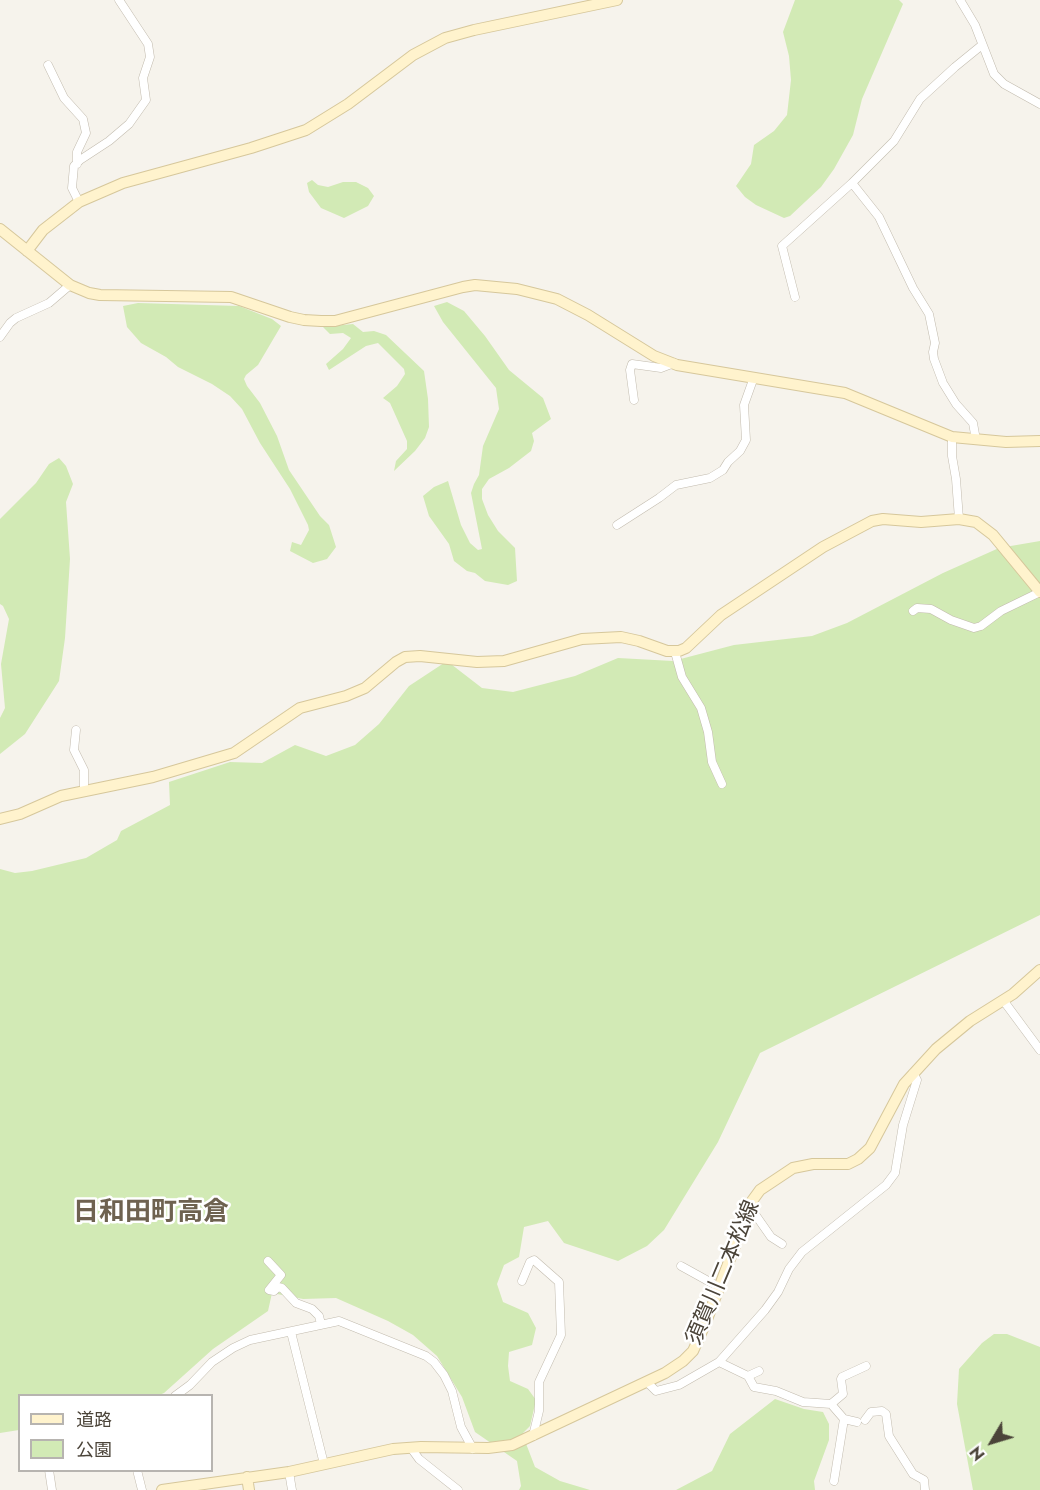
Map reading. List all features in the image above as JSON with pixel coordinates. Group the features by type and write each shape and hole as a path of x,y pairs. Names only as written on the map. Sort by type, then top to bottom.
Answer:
{"street":[{"path":"80,202 72,188 74,166 129,124 146,100 142,78 150,57 148,44 119,0"},
{"path":"27,251 44,230 80,202 123,183 251,148 306,130 348,104 413,55 445,38 617,0"},
{"path":"960,0 975,25 990,68 998,79 1040,104"},
{"path":"795,297 782,246 852,183 894,141 920,99 982,45"},
{"path":"48,65 63,98 83,120 86,133 77,152 77,164"},
{"path":"852,183 879,217 913,288 929,314 935,343 934,359 943,383 956,404 973,423 976,440"},
{"path":"0,229 70,285 89,293 231,297 290,316 335,321 463,287 501,286 557,299 588,315 654,356 674,363 845,393 952,437 1006,442 1040,441"},
{"path":"0,337 10,322 41,308 70,285"},
{"path":"634,400 630,370 632,364 661,368 674,363"},
{"path":"617,525 676,485 710,478 723,471 728,462 740,452 746,440 744,405 754,377"},
{"path":"952,437 959,519"},
{"path":"0,819 21,814 61,796 153,777 234,753 300,708 346,696 365,688 405,657 420,656 477,662 504,661 582,639 621,637 675,652 686,648 721,615 824,547 864,524 883,519 921,522 959,519 976,522 987,529 1040,592 1001,611 981,626 974,628 958,623 931,609 917,608 913,611"},
{"path":"675,652 682,677 701,708 708,732 712,762 722,784"},
{"path":"76,730 74,750 84,770 84,792"},
{"name":"須賀川二本松線","path":"162,1490 289,1472 393,1449 473,1449 512,1445 647,1382 683,1362 693,1351 750,1207 760,1190 793,1168 813,1164 848,1164 858,1159 870,1148 904,1084 914,1073 954,1034 1003,1000 1040,970"},
{"path":"1003,1000 1040,1050"},
{"path":"647,1382 656,1391 679,1385 719,1362 765,1310 778,1292 789,1269 802,1252 886,1185 895,1173 903,1125 917,1080 914,1073"},
{"path":"750,1207 771,1237 782,1244"},
{"path":"522,1281 530,1262 534,1260 560,1282 561,1335 539,1382 539,1411 533,1436"},
{"path":"268,1262 281,1275 269,1290 282,1288 296,1303 312,1309 319,1316 321,1324"},
{"path":"681,1266 719,1287"},
{"path":"176,1394 190,1385 212,1362 250,1340 339,1321 430,1358 444,1375 452,1391 461,1427 473,1449"},
{"path":"291,1332 324,1464"},
{"path":"719,1362 748,1376 754,1387 776,1391 803,1402 831,1404 843,1394 842,1377 866,1366"},
{"path":"748,1376 759,1371"},
{"path":"831,1404 844,1419 861,1421 871,1412 882,1411 886,1414 889,1436 913,1474 924,1480 925,1490"},
{"path":"834,1481 844,1419"},
{"path":"411,1448 419,1459 458,1490"},
{"path":"49,1472 52,1490"},
{"path":"138,1472 142,1490"},
{"path":"289,1472 292,1490"},
{"path":"247,1477 249,1490"}],"green space":[{"path":"795,0 899,0 903,4 862,99 853,135 821,187 790,216 784,218 756,205 736,186 751,164 754,145 774,131 787,115 791,80 789,56 783,32"},
{"path":"312,180 318,185 328,187 343,182 356,182 368,188 374,196 368,206 344,218 321,208 309,192 307,183"},
{"path":"447,302 464,311 509,370 543,398 551,419 532,433 534,441 531,451 509,468 489,479 482,489 482,499 488,515 498,531 515,548 517,581 508,585 485,581 454,561 449,544 429,516 423,496 434,487 448,481 461,525 470,543 478,550 482,549 471,493 479,475 483,446 499,409 496,388 443,322 434,306"},
{"path":"138,303 239,306 272,319 281,326 258,365 244,379 260,403 277,436 289,470 320,516 329,525 336,547 327,559 313,563 290,551 292,542 301,545 309,530 308,525 290,489 260,443 242,409 230,396 212,384 178,367 166,357 141,343 127,327 123,306"},
{"path":"353,324 363,332 374,331 386,335 424,371 429,427 425,438 415,451 394,471 396,461 407,449 407,441 390,403 383,398 397,386 405,374 404,369 378,343 366,346 329,370 326,364 343,349 351,338 343,333 330,334 323,327"},
{"path":"59,458 66,466 73,484 66,502 70,559 65,638 59,681 25,734 0,754 0,718 5,708 1,664 9,619 0,604 0,519 36,483 49,464"},
{"path":"1040,541 1040,915 760,1053 718,1142 664,1230 647,1246 618,1261 564,1243 548,1221 524,1227 519,1257 504,1265 497,1284 503,1302 528,1313 536,1328 532,1345 509,1352 510,1381 528,1389 536,1400 530,1426 523,1433 525,1441 535,1467 560,1481 590,1490 519,1490 521,1486 517,1461 475,1432 462,1397 437,1356 413,1335 336,1298 303,1299 272,1293 268,1311 213,1349 162,1394 18,1394 18,1430 0,1433 0,869 15,873 32,871 86,858 117,840 121,831 170,805 169,782 230,762 262,763 295,745 326,756 355,745 379,724 409,686 447,661 482,688 513,692 575,676 618,658 673,661 734,645 812,636 847,623 943,573 999,548"},
{"path":"994,1334 1007,1334 1040,1347 1040,1490 973,1490 957,1404 959,1369 982,1343"},
{"path":"775,1399 804,1409 823,1412 829,1424 829,1440 814,1481 815,1490 676,1490 712,1471 730,1434"}],"district":[{"name":"日和田町高倉","path":"151,1214"}]}
